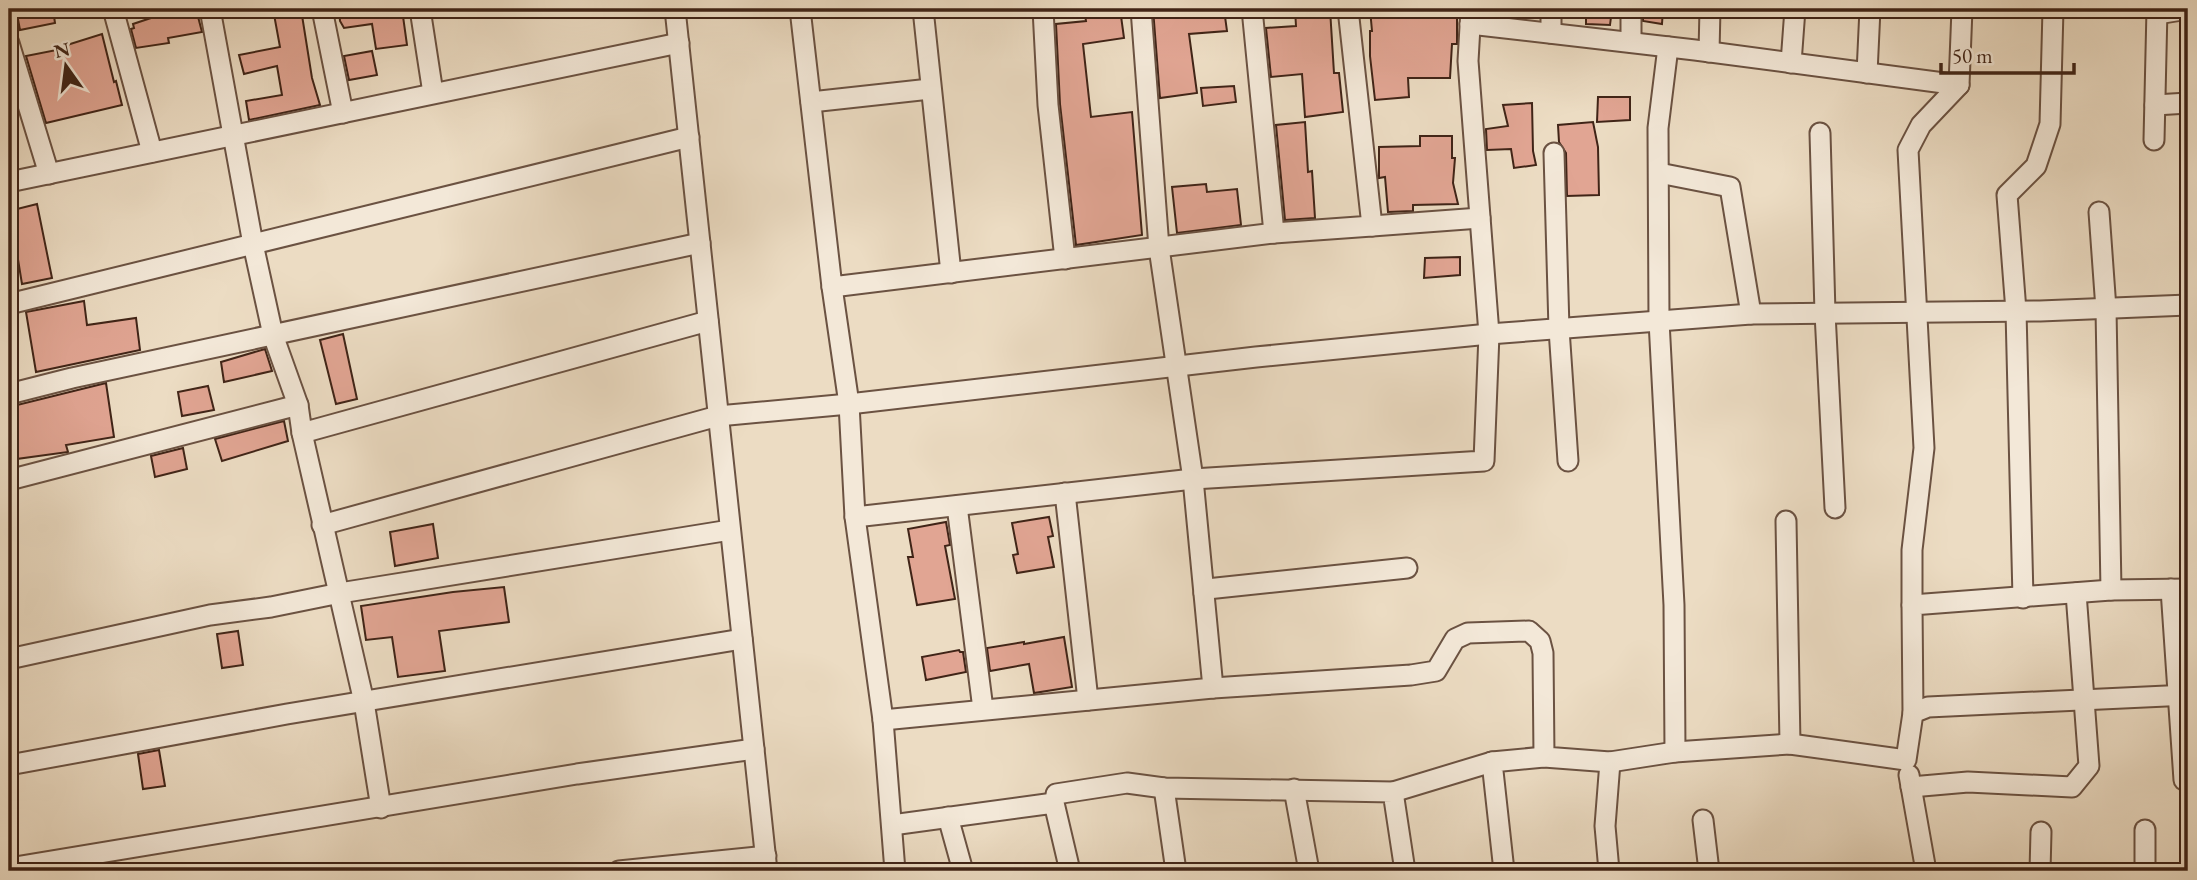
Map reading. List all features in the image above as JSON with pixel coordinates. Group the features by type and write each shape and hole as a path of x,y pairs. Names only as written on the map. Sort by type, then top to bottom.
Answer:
{"street":[{"path":"113,9 152,152"},
{"path":"210,9 253,244 273,335 298,405 322,525 364,702 381,808"},
{"path":"322,9 343,113"},
{"path":"420,9 433,93"},
{"path":"618,871 766,864 675,9"},
{"path":"800,9 832,287 849,404 855,517 883,720 895,871"},
{"path":"923,9 951,273"},
{"path":"1043,9 1048,104 1065,259"},
{"path":"1141,9 1159,248 1193,479 1213,688"},
{"path":"1252,9 1274,233"},
{"path":"1348,9 1372,226"},
{"path":"1551,9 1551,33"},
{"path":"1631,9 1631,43"},
{"path":"1709,52 1710,9"},
{"path":"1791,63 1795,9"},
{"path":"1867,73 1870,9"},
{"path":"1926,871 1906,760 1913,713 1912,550 1924,448 1908,150 1921,125 1959,85 1962,9"},
{"path":"2023,598 2016,311 2007,195 2036,166 2050,124 2053,9"},
{"path":"2154,140 2157,11 2188,9"},
{"path":"855,517 1193,479 1483,461 1489,334 1468,61 1470,16 1551,33 1959,85"},
{"path":"9,43 49,174"},
{"path":"9,182 679,44"},
{"path":"1668,47 1658,128 1660,321 1674,605 1675,752"},
{"path":"811,102 930,89"},
{"path":"2155,105 2188,103"},
{"path":"1820,133 1825,313 1835,508"},
{"path":"9,304 689,137"},
{"path":"1554,153 1559,329 1568,461"},
{"path":"1659,173 1730,187 1751,314"},
{"path":"2099,212 2106,308 2111,590"},
{"path":"832,287 1274,233 1480,218"},
{"path":"9,394 72,378 700,243"},
{"path":"322,525 718,416 849,404 1176,365 1489,334 1751,314 2016,311 2188,305"},
{"path":"302,433 708,321"},
{"path":"9,480 298,405"},
{"path":"1065,493 1088,700"},
{"path":"957,506 983,709"},
{"path":"1786,521 1790,744"},
{"path":"9,659 210,615 730,530"},
{"path":"1204,593 1207,589 1406,568"},
{"path":"1912,605 2111,590 2180,589 2184,780 2188,780"},
{"path":"1911,787 1968,782 2072,787 2088,766 2076,593"},
{"path":"883,720 1213,688 1410,675 1436,671 1455,639 1468,633 1529,631 1539,641 1543,653 1544,757"},
{"path":"9,765 287,714 742,639"},
{"path":"1913,713 1928,707 2182,696"},
{"path":"1056,794 1126,783 1164,788 1393,792 1492,762 1544,757 1610,762 1675,752 1790,744 1906,760"},
{"path":"9,868 577,774 754,750"},
{"path":"1492,762 1504,871"},
{"path":"1609,871 1605,826 1610,762"},
{"path":"1164,788 1176,871"},
{"path":"1294,789 1309,871"},
{"path":"1393,792 1405,871"},
{"path":"892,825 1054,803 1070,871"},
{"path":"948,817 963,871"},
{"path":"1703,820 1709,871"},
{"path":"2145,830 2145,871"},
{"path":"2040,871 2041,832"}],"building":[{"path":"16,9 53,9 55,23 20,30"},
{"path":"178,9 196,9 202,32 168,38 169,43 136,48 131,29 134,28 133,24"},
{"path":"273,9 301,9 312,78 320,105 249,120 246,101 282,95 277,66 244,74 239,55 280,47"},
{"path":"339,9 402,9 407,45 376,49 372,24 344,28"},
{"path":"1084,9 1119,9 1121,16 1124,38 1083,44 1091,117 1132,112 1142,235 1076,245 1060,104 1056,24 1086,21"},
{"path":"1153,9 1224,9 1227,31 1189,34 1197,93 1160,98"},
{"path":"1295,9 1330,9 1334,73 1339,73 1343,112 1305,117 1302,74 1271,77 1266,28 1296,26"},
{"path":"1370,9 1403,9 1404,15 1457,14 1457,44 1452,44 1450,78 1408,78 1409,97 1375,100 1370,56"},
{"path":"1586,9 1612,9 1610,25 1586,24"},
{"path":"1643,9 1663,9 1662,24 1643,21"},
{"path":"102,34 122,105 46,123 26,56 67,48 67,45"},
{"path":"372,51 377,75 349,80 344,56"},
{"path":"1234,86 1236,102 1203,106 1201,88"},
{"path":"1598,97 1630,97 1630,120 1597,122"},
{"path":"1532,103 1536,165 1514,168 1511,149 1487,150 1486,129 1508,126 1503,105"},
{"path":"1305,122 1308,172 1312,171 1315,218 1285,220 1276,125"},
{"path":"1593,122 1598,147 1599,195 1567,196 1566,153 1559,142 1558,125"},
{"path":"1420,136 1452,136 1452,158 1455,158 1453,183 1458,204 1413,205 1413,211 1388,212 1385,177 1379,178 1379,147 1420,146"},
{"path":"1206,184 1207,192 1237,189 1241,225 1177,233 1172,187"},
{"path":"37,204 52,278 22,284 15,241 9,242 9,211"},
{"path":"1460,257 1460,275 1424,278 1425,258"},
{"path":"84,301 87,325 136,318 140,350 36,372 26,312"},
{"path":"343,334 357,399 336,404 320,340"},
{"path":"265,349 272,371 224,382 221,362"},
{"path":"106,383 114,437 66,445 68,452 9,460 9,407"},
{"path":"208,386 214,410 182,416 178,392"},
{"path":"284,421 288,441 222,461 215,439"},
{"path":"183,448 187,469 155,477 151,456"},
{"path":"1049,517 1053,536 1048,537 1054,567 1017,573 1013,555 1018,554 1012,523"},
{"path":"946,522 950,545 945,546 955,599 917,605 908,557 913,557 908,529"},
{"path":"433,524 438,558 395,566 390,532"},
{"path":"504,587 509,622 439,631 445,671 398,677 392,637 366,640 361,606"},
{"path":"238,631 243,665 222,668 217,634"},
{"path":"1064,637 1072,687 1034,693 1029,664 990,671 987,648"},
{"path":"959,650 963,652 966,672 926,680 922,657"},
{"path":"159,750 165,786 143,789 138,754"}]}
